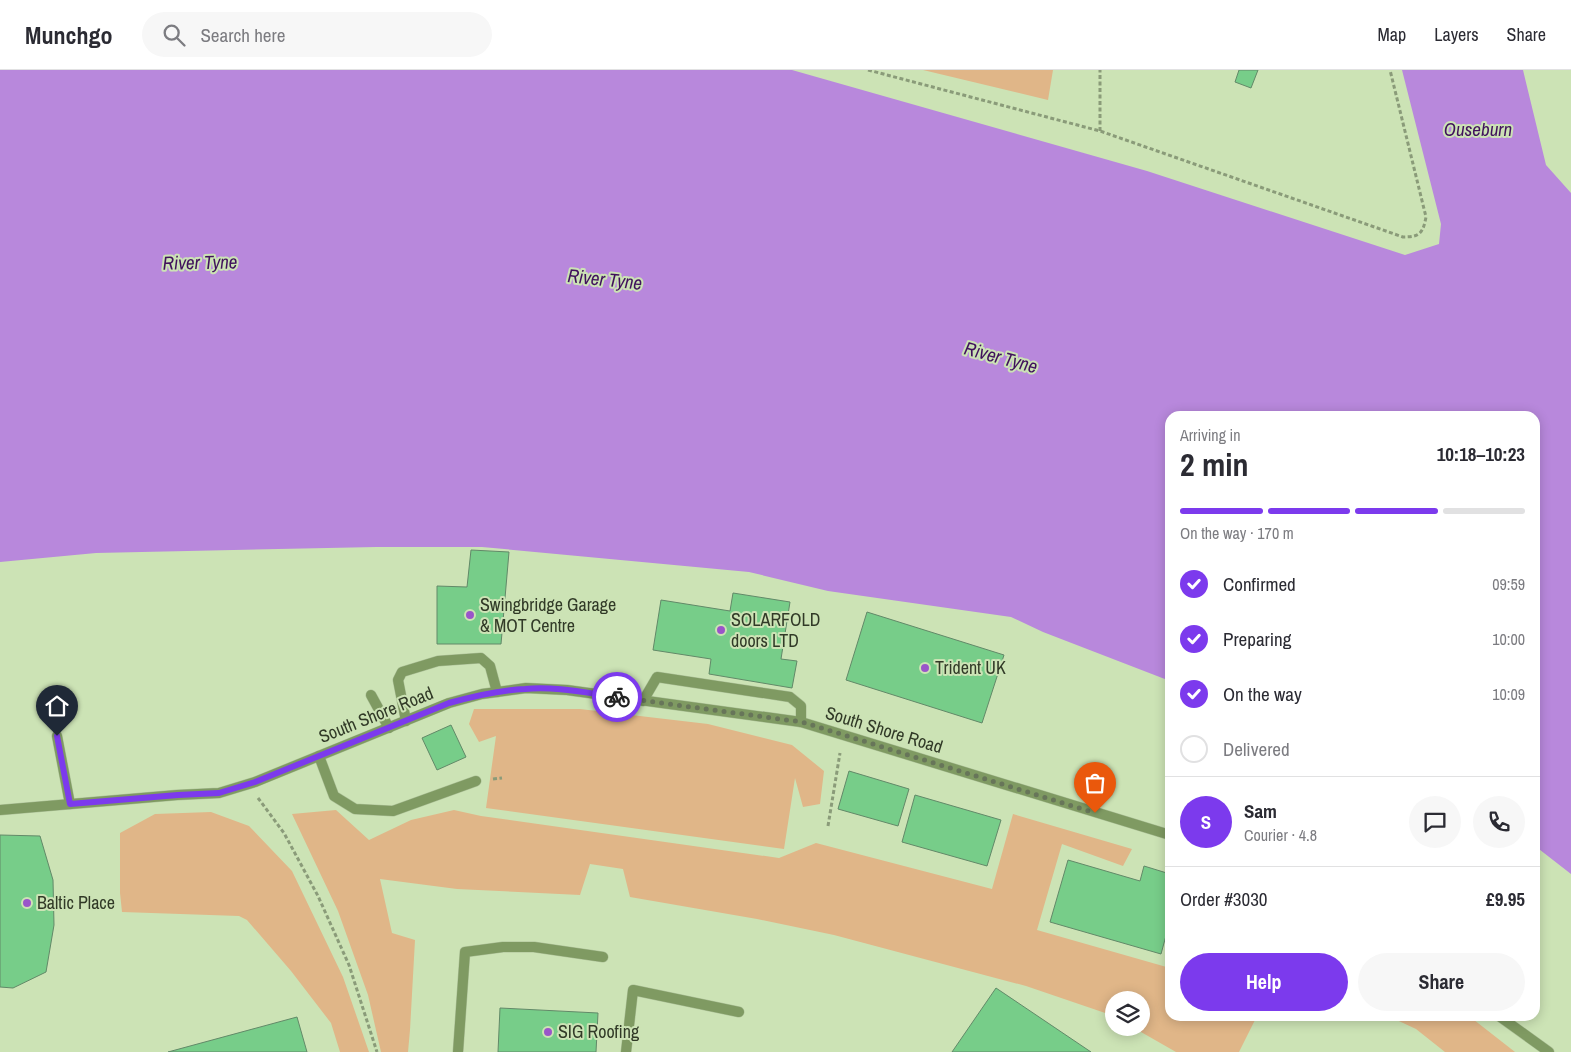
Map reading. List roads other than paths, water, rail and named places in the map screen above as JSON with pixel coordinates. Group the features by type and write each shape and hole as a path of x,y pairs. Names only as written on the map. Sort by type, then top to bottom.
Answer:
{"street":[{"path":"406,721 398,680 402,672 438,661 481,658 490,666 497,692"},
{"path":"643,700 657,677 674,679 790,697 801,706 802,722"},
{"name":"South Shore Road","path":"0,810 219,793 319,756 449,703 497,692 526,688 643,700 802,722 1165,833"},
{"path":"371,695 389,728"},
{"path":"57,736 70,804"},
{"path":"319,756 334,796 355,809 393,811 476,780"},
{"path":"458,1052 465,952 503,947 534,947 603,957"},
{"path":"626,1052 633,990 739,1012"},
{"path":"1506,1021 1549,1052"}],"water":[{"path":"0,70 792,70 1147,171 1405,255 1439,244 1441,224 1402,70 1523,70 1546,165 1571,193 1571,874 1540,850 1540,411 1165,411 1165,679 1043,632 1011,617 828,591 749,572 482,547 376,547 96,553 0,562"}],"place":[{"name":"Swingbridge Garage & MOT Centre","path":"470,615"},
{"name":"SOLARFOLD doors LTD","path":"721,630"},
{"name":"Trident UK","path":"925,668"},
{"name":"Baltic Place","path":"27,903"},
{"name":"SIG Roofing","path":"548,1032"}],"water label":[{"name":"Ouseburn","path":"1478,129"},
{"name":"River Tyne","path":"200,262"},
{"name":"River Tyne","path":"605,279"},
{"name":"River Tyne","path":"1001,357"}]}
